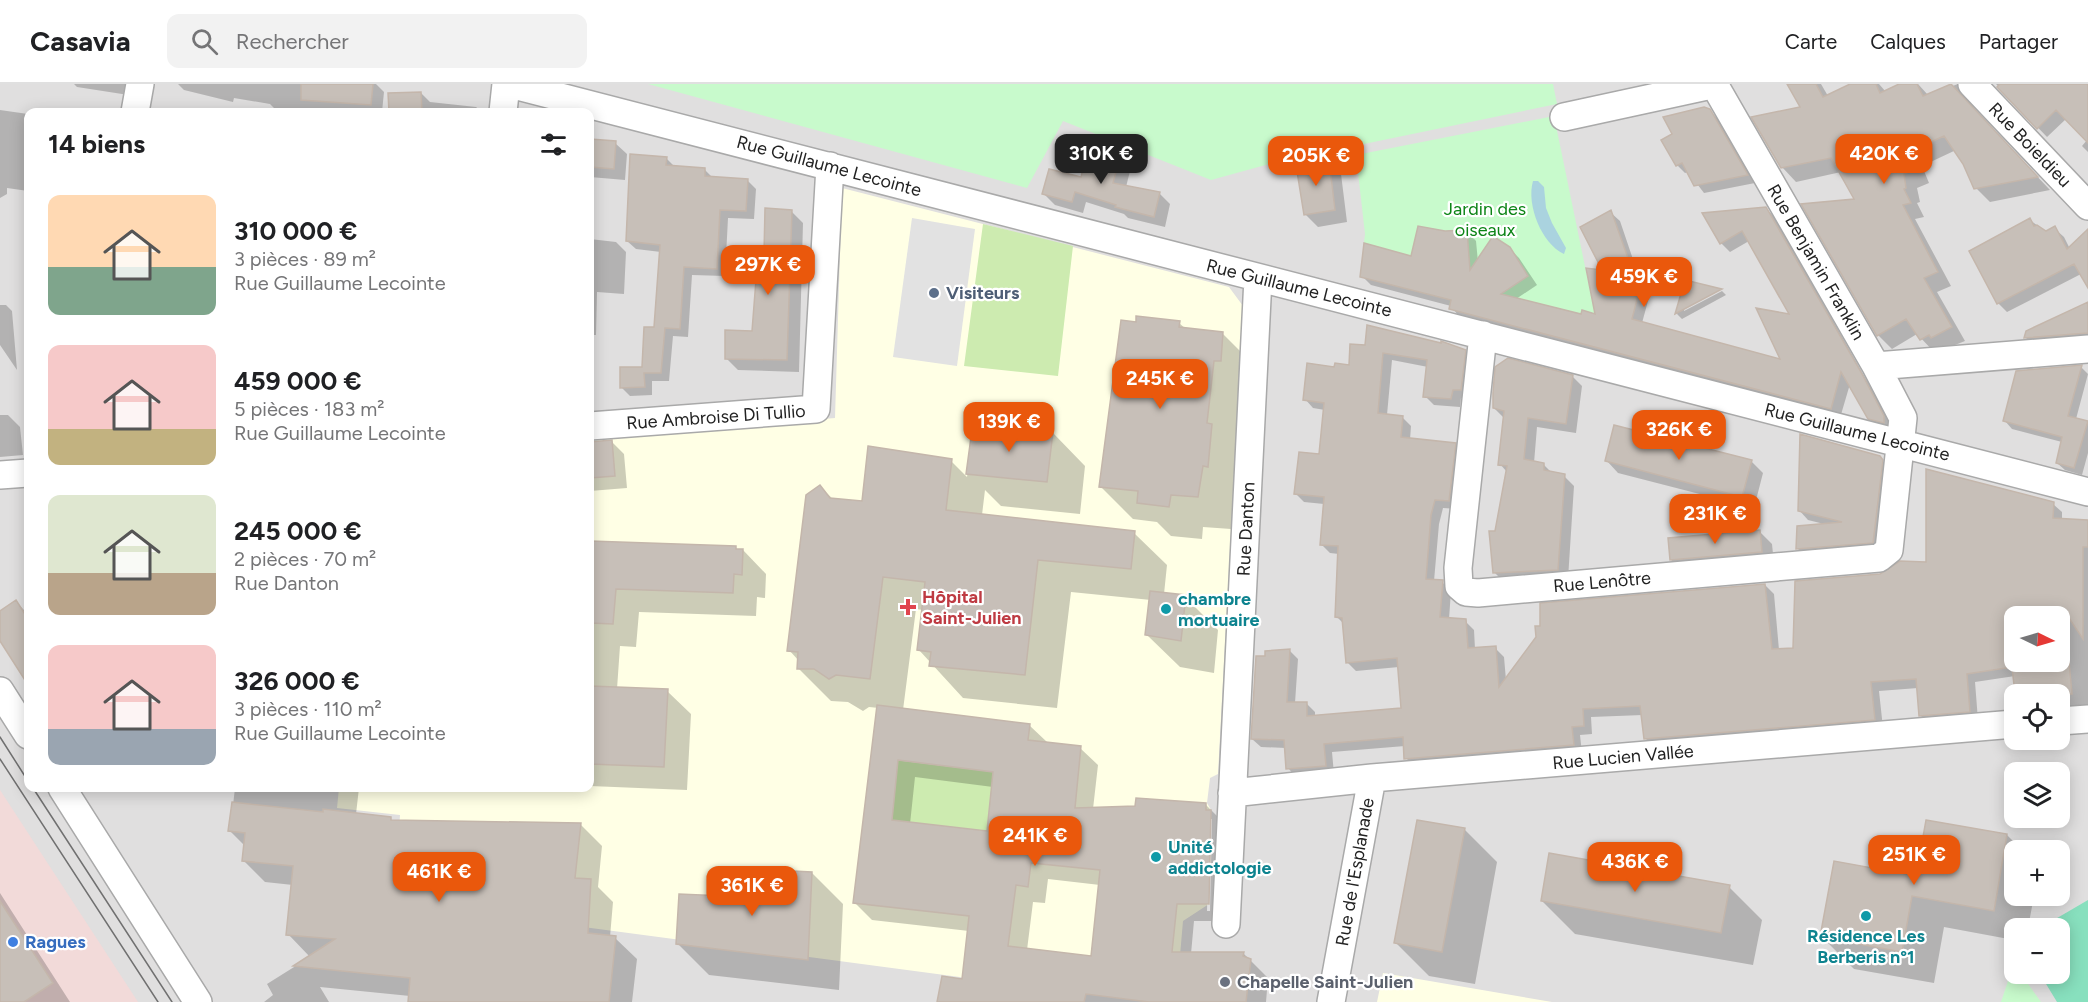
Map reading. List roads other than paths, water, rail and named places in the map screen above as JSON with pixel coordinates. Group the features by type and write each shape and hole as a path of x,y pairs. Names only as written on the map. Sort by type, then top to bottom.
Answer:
{"street":[{"path":"136,108 140,84"},
{"path":"504,108 508,84"},
{"name":"Rue Guillaume Lecointe","path":"508,84 2088,492"},
{"path":"1564,117 1714,84"},
{"name":"Rue Benjamin Franklin","path":"1714,84 1876,366 1903,418 1900,444"},
{"name":"Rue Boieldieu","path":"1972,84 2088,206"},
{"name":"Rue Ambroise Di Tullio","path":"594,426 816,409 830,166"},
{"name":"Rue Danton","path":"1226,924 1258,278"},
{"name":"Rue Lenôtre","path":"1483,335 1458,568 1459,586 1466,592 1478,593 1880,558 1889,550 1900,444"},
{"path":"1876,366 2088,349"},
{"path":"0,475 24,472"},
{"path":"0,691 24,729"},
{"path":"2070,720 2088,718"},
{"name":"Rue Lucien Vallée","path":"1233,793 1372,778 2004,725"},
{"name":"Rue de l'Esplanade","path":"1331,1002 1372,778"},
{"path":"65,792 198,1002"}],"water":[{"path":"1533,181 1538,181 1544,187 1546,208 1566,248 1564,254 1549,242 1538,223 1532,201"}],"tram line":[{"path":"0,737 24,775"},
{"path":"0,759 158,1002"},
{"path":"36,792 172,1002"}],"place":[{"name":"Visiteurs","path":"934,293"},
{"name":"Hôpital Saint-Julien","path":"908,607"},
{"name":"chambre mortuaire","path":"1166,609"},
{"name":"Unité addictologie","path":"1156,857"},
{"name":"Résidence Les Berberis n°1","path":"1866,916"},
{"name":"Ragues","path":"13,942"},
{"name":"Chapelle Saint-Julien","path":"1225,982"}],"park label":[{"name":"Jardin des oiseaux","path":"1485,219"}]}
